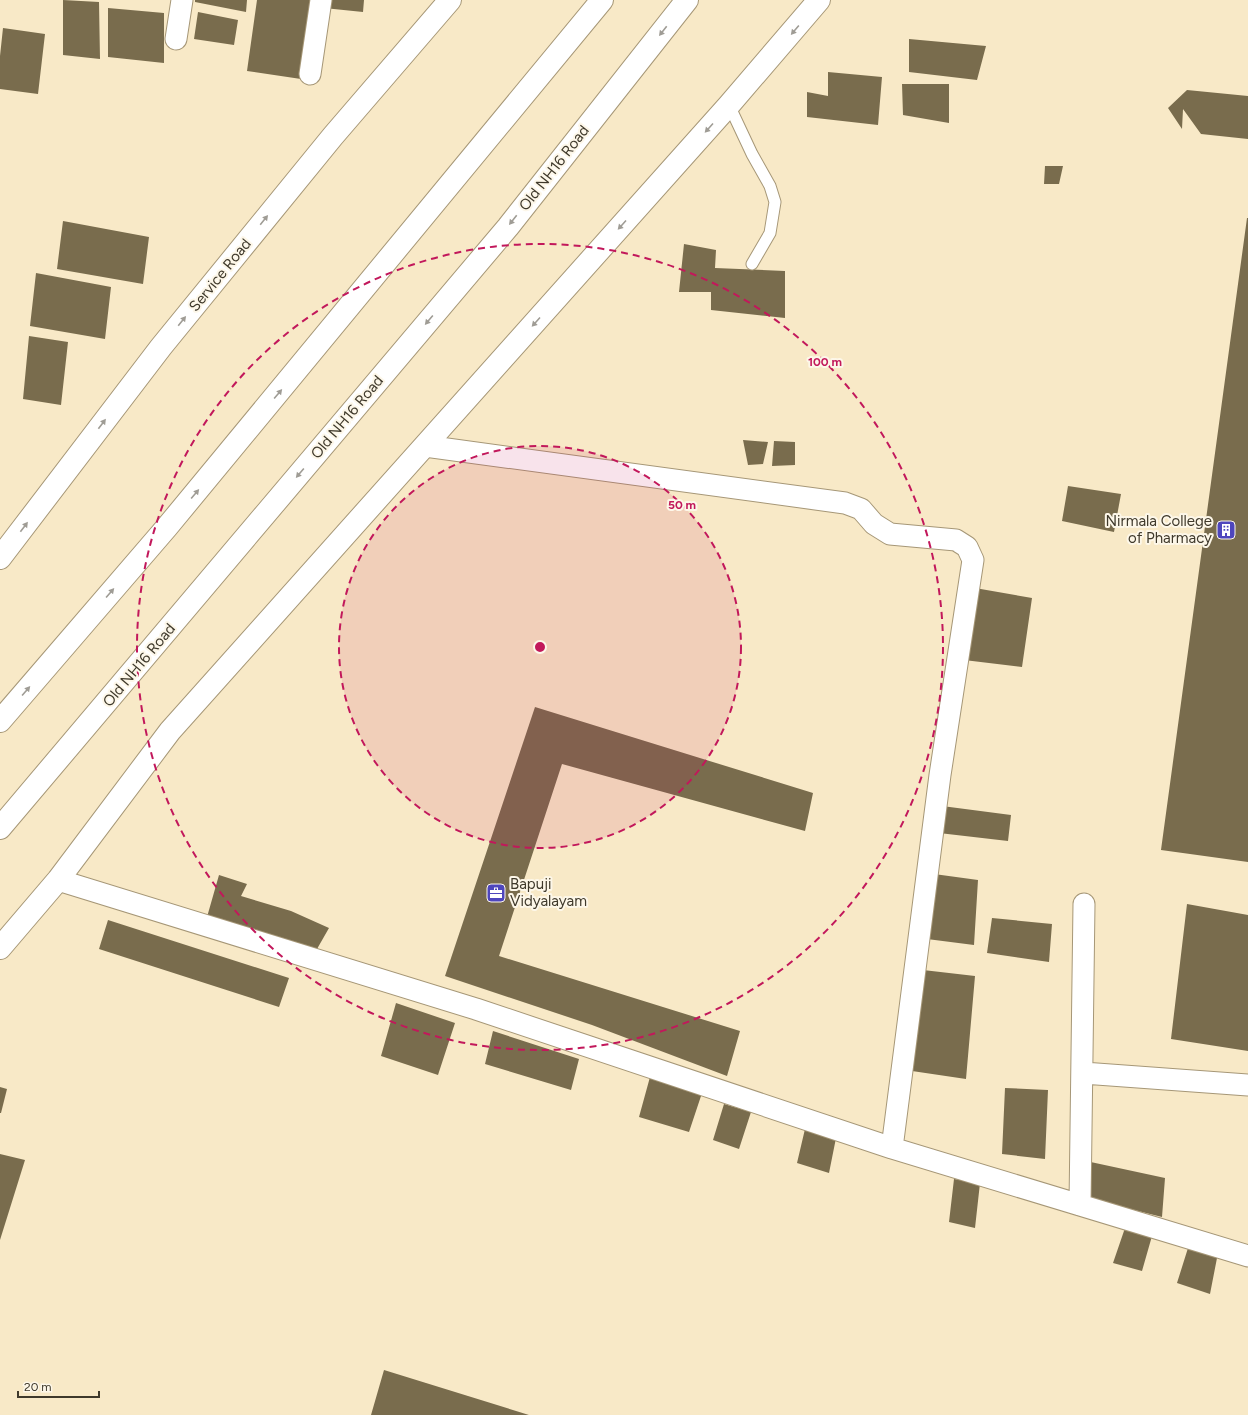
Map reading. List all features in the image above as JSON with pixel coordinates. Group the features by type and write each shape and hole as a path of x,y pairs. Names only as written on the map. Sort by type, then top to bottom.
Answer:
{"main road":[{"name":"Service Road","path":"0,558 161,347 334,136 450,0"},
{"path":"0,721 168,526 602,0"},
{"name":"Old NH16 Road","path":"0,828 508,227 687,0"},
{"path":"0,948 58,880 170,731 729,105 819,0"}],"street":[{"path":"176,39 182,0"},
{"path":"310,74 321,0"},
{"path":"425,446 845,503 861,509 874,524 890,534 956,540 968,547 973,560 940,775 892,1148"},
{"path":"58,880 476,1009 892,1148 1248,1256"},
{"path":"1080,1205 1083,1073 1084,904"},
{"path":"1083,1073 1248,1085"}],"lane":[{"path":"729,105 752,154 770,186 775,202 770,233 752,264"}],"building":[{"path":"63,0 99,2 100,59 63,55"},
{"path":"195,0 247,0 246,12 195,2"},
{"path":"257,0 311,0 301,79 247,71"},
{"path":"325,0 364,0 363,12 324,8"},
{"path":"108,8 164,13 164,63 108,57"},
{"path":"198,12 238,20 234,45 194,39"},
{"path":"3,28 45,34 38,94 0,89 0,56"},
{"path":"909,39 986,46 977,80 909,72"},
{"path":"828,72 882,77 878,125 807,117 807,92 828,96"},
{"path":"902,84 949,84 949,123 903,115"},
{"path":"1187,90 1248,96 1248,139 1201,134 1183,109 1182,129 1168,108"},
{"path":"1045,166 1063,166 1059,184 1044,184"},
{"name":"Nirmala College of Pharmacy","path":"1248,218 1248,862 1161,850"},
{"path":"63,221 149,237 143,284 57,269"},
{"path":"684,244 716,250 715,268 785,271 785,318 711,310 711,292 679,292"},
{"path":"36,273 111,287 105,339 30,326"},
{"path":"29,336 68,342 61,405 23,399"},
{"path":"743,440 768,442 763,464 748,465"},
{"path":"774,441 795,442 795,465 772,466"},
{"path":"1068,486 1121,494 1114,532 1062,521"},
{"path":"975,588 1032,598 1022,667 964,660"},
{"name":"Bapuji Vidyalayam","path":"535,707 813,793 805,831 562,764 499,956 740,1031 727,1076 592,1025 445,976"},
{"path":"942,806 1011,815 1008,841 939,833"},
{"path":"934,874 978,880 974,945 927,939"},
{"path":"219,875 247,884 241,896 291,911 329,928 317,949 207,917"},
{"path":"1187,904 1248,915 1248,1051 1171,1039"},
{"path":"992,918 1052,924 1049,962 987,953"},
{"path":"108,920 289,978 279,1007 99,949"},
{"path":"923,970 975,976 966,1079 912,1071"},
{"path":"396,1003 455,1023 438,1075 381,1056"},
{"path":"493,1031 579,1059 571,1090 485,1064"},
{"path":"650,1077 702,1093 689,1132 639,1117"},
{"path":"0,1087 7,1089 1,1113 0,1113"},
{"path":"1005,1088 1048,1090 1045,1159 1002,1154"},
{"path":"724,1104 751,1112 739,1149 713,1140"},
{"path":"805,1129 836,1138 829,1173 797,1163"},
{"path":"0,1154 25,1160 0,1240"},
{"path":"1086,1161 1165,1178 1162,1217 1086,1198"},
{"path":"954,1179 980,1183 975,1228 949,1222"},
{"path":"1125,1228 1152,1236 1142,1271 1113,1263"},
{"path":"1188,1248 1217,1258 1210,1294 1177,1283"},
{"path":"384,1370 529,1415 371,1415"}],"place":[{"name":"Nirmala College of Pharmacy","path":"1226,530"},
{"name":"Bapuji Vidyalayam","path":"496,893"}]}
